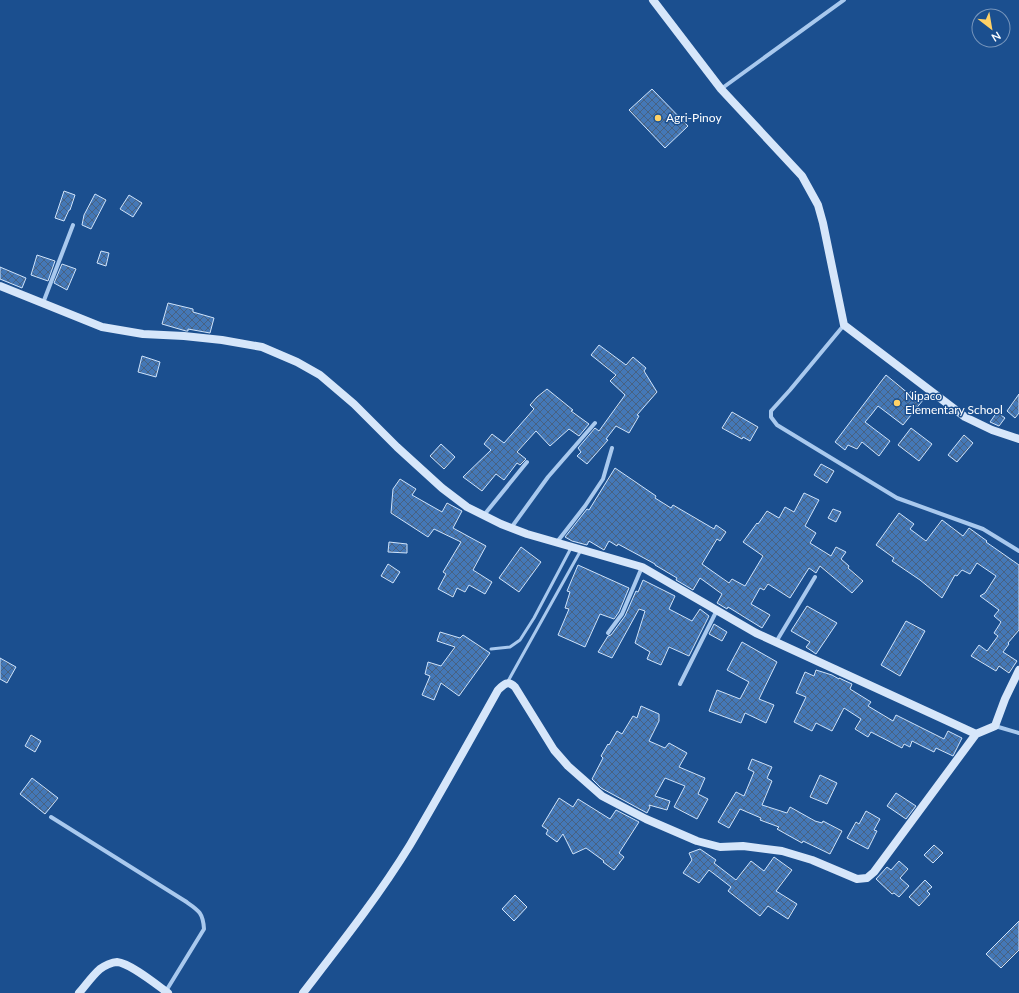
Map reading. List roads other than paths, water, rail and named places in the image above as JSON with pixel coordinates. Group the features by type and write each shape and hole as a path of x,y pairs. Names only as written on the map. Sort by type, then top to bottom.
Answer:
{"street":[{"path":"653,0 721,89 802,176 811,190 818,205 823,223 844,325 965,417 992,430 1019,439"},
{"path":"721,89 844,0"},
{"path":"43,304 73,225"},
{"path":"0,286 102,327 143,334 222,340 262,347 296,362 320,375 354,404 397,447 442,488 467,507 510,528 527,534 642,567 756,632 976,734"},
{"path":"844,325 771,411 771,417 774,421 784,429 897,498 983,529 1019,551"},
{"path":"510,528 548,477 595,423"},
{"path":"557,542 585,506 603,479 612,448"},
{"path":"484,515 527,462"},
{"path":"608,633 622,614 642,567"},
{"path":"776,642 815,578"},
{"path":"680,684 717,610"},
{"path":"995,726 1005,699 1019,670"},
{"path":"303,993 374,900 405,853 498,690 502,685 507,683 515,687 554,750 568,766 602,796 646,819 697,841 720,847 743,846 782,851 812,860 858,879 867,878 874,872 976,734 995,726 1019,733"},
{"path":"51,817 185,900 198,911 204,919 204,929 167,992 136,971 117,962 100,969 79,993"}],"lane":[{"path":"491,649 510,647 520,640 534,618 572,547"},
{"path":"507,683 581,550"}],"place":[{"name":"Agri-Pinoy","path":"658,118"},
{"name":"Nipaco Elementary School","path":"897,403"}]}
